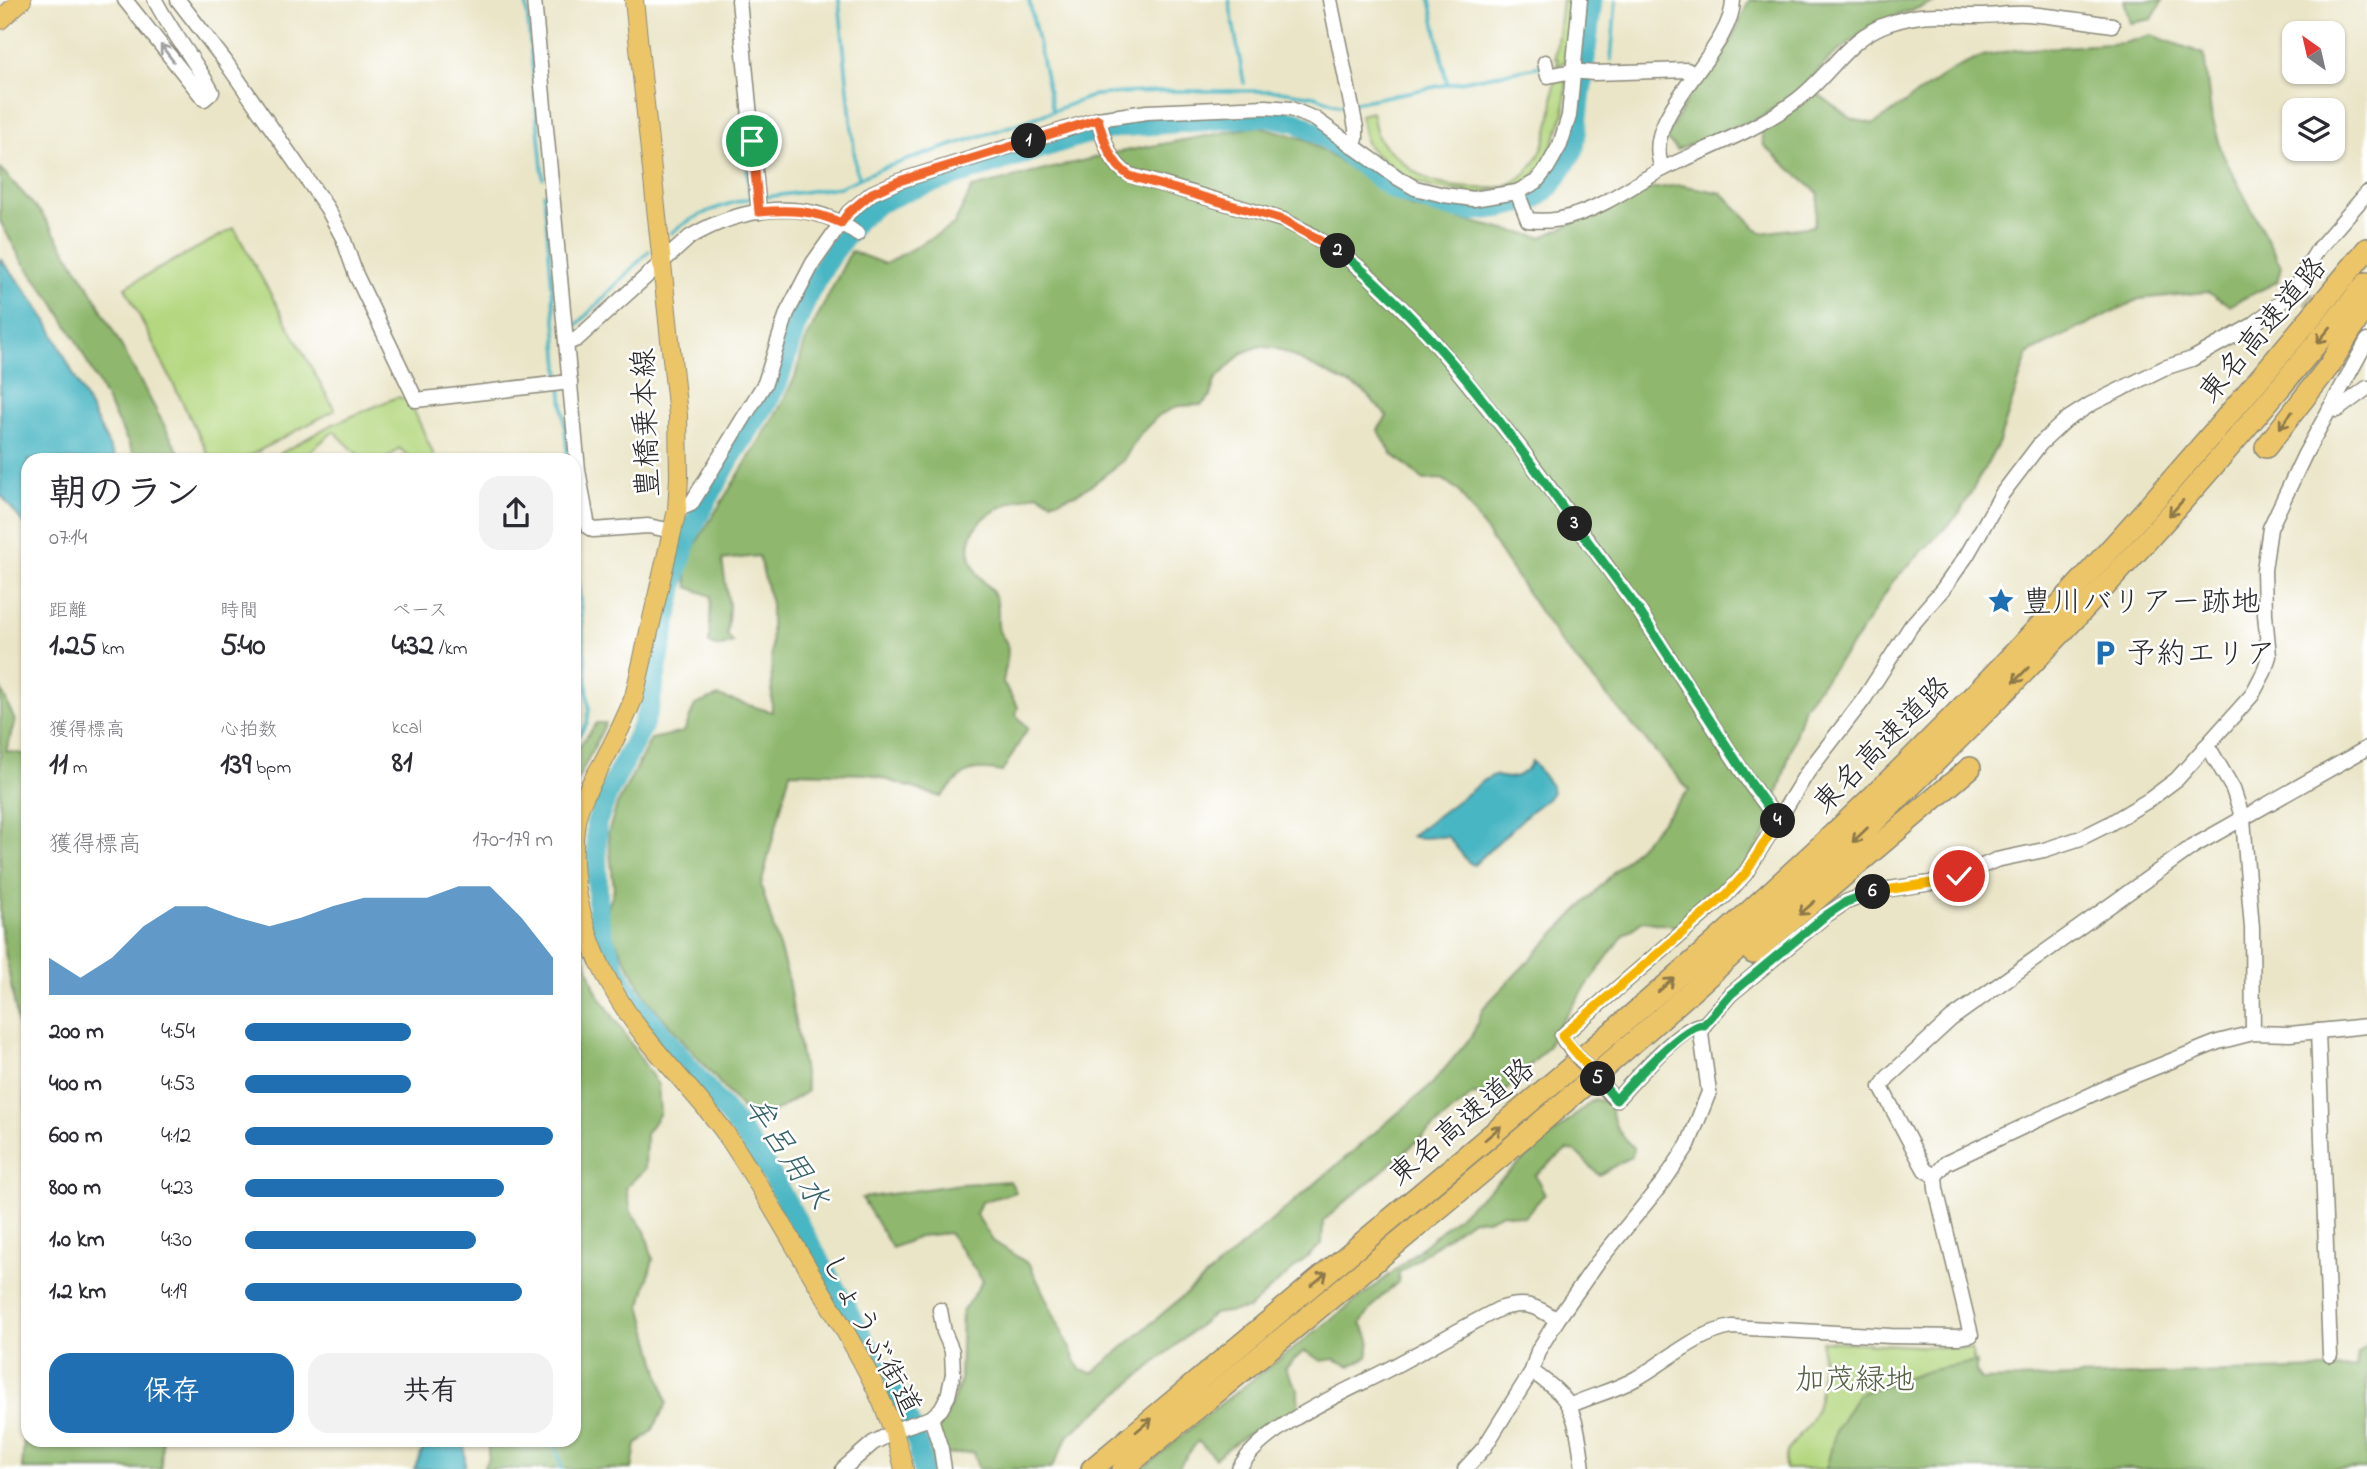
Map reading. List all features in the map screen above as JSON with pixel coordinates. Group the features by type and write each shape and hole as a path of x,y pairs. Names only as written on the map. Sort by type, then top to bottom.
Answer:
{"highway":[{"name":"東名高速道路","path":"1092,1469 1582,1059 1729,929 1900,769 2025,642 2163,492 2367,249"},
{"name":"東名高速道路","path":"1123,1469 1354,1281 1678,1003 1829,865 2040,655 2178,506 2367,283"},
{"path":"2266,447 2329,366 2367,304"},
{"path":"1678,1003 1757,950 1970,768"}],"main road":[{"path":"0,20 22,0"},
{"name":"豊橋乗本線","path":"581,808 634,697 677,510 678,415 634,0"},
{"name":"しょうぶ街道","path":"581,902 595,953 628,1014 724,1132 749,1169 849,1339 898,1430 904,1469"}],"street":[{"path":"125,0 204,99 212,92 168,26 155,0"},
{"path":"178,0 225,61 327,208 416,400 568,383"},
{"path":"534,0 576,453"},
{"path":"739,0 759,212"},
{"path":"1330,0 1356,128 1356,139 1352,145"},
{"path":"677,510 691,504 765,383 787,313 797,291 848,227 849,212 872,193 899,181 1099,122 1147,112 1266,107 1291,109 1315,119 1415,188 1473,199 1518,195 1536,182 1560,145 1569,116 1580,0"},
{"path":"1663,169 1658,154 1661,133 1681,92 1718,45 1729,22 1733,0"},
{"path":"1518,195 1528,220 1547,223 1578,215 1663,169 1765,121 1797,100 1819,81 1843,51 1863,36 1888,23 1922,14 2027,14 2112,25"},
{"path":"1546,66 1548,76 1575,71 1594,74 1687,70 1694,74"},
{"path":"1099,122 1104,139 1120,170 1130,176 1283,220 1307,232 1367,274 1427,333 1518,445 1638,609 1752,785 1770,810 1780,818"},
{"path":"1704,1025 1691,1028 1663,1051 1616,1100 1562,1036 1726,895 1745,874 1807,773 1864,699 1911,626 1943,589 1967,555 2003,494 2040,444 2066,420 2091,404 2164,368 2192,359 2223,344 2302,293 2303,273 2319,248 2367,193"},
{"path":"567,343 577,339 690,237 706,227 736,216 788,209 808,211 848,227"},
{"path":"1465,1469 1484,1448 1532,1371 1538,1351 1557,1320 1597,1263 1664,1181 1688,1145 1709,1092 1701,1034 1704,1025 1731,994 1825,916 1846,902 1876,891 1959,876 1996,860 2044,850 2081,838 2109,824 2177,779 2252,695 2269,656 2264,614 2264,570 2270,528 2363,341"},
{"path":"2330,408 2337,410 2367,388"},
{"path":"581,486 589,527 593,530 648,526 673,531"},
{"path":"2205,747 2212,753 2233,789 2243,819 2252,928 2253,1033"},
{"path":"1935,1176 1925,1170 1881,1087 1888,1077 1951,1019 2192,847 2367,748"},
{"path":"1569,1406 1632,1381 1665,1362 1693,1340 1712,1331 1732,1327 1891,1336 1971,1335 1936,1189 1935,1176 1946,1163 2114,1084 2218,1042 2253,1033 2290,1034 2367,1026"},
{"path":"2318,1031 2330,1355"},
{"path":"1239,1469 1252,1449 1264,1439 1335,1394 1499,1309 1514,1304 1533,1305 1557,1320"},
{"path":"843,1469 873,1443 926,1419 941,1409 948,1396 953,1374 952,1351 944,1332 940,1310"},
{"path":"1532,1371 1557,1391 1569,1406 1583,1469"},
{"path":"926,1419 941,1449 944,1469"}],"green space":[{"path":"1562,0 1575,0 1565,62 1557,66 1558,59 1555,58"},
{"path":"1749,0 1940,0 1874,24 1831,57 1800,90 1761,117 1677,150 1666,139 1698,78 1730,44"},
{"path":"2124,0 2163,0 2152,19 2130,23"},
{"path":"2151,35 2204,54 2211,113 2222,153 2281,266 2277,282 2230,305 2207,292 2139,299 2028,353 1999,442 1959,514 1893,581 1858,637 1804,706 1766,833 1736,879 1685,928 1643,921 1624,935 1554,1032 1548,1047 1499,1098 1473,1094 1323,1221 1322,1244 1248,1309 1213,1314 1069,1435 1051,1469 978,1469 974,1452 943,1455 943,1469 934,1469 929,1427 949,1410 960,1383 962,1312 983,1281 949,1233 921,1236 892,1248 862,1198 961,1184 1010,1181 1016,1192 981,1202 976,1214 993,1241 1030,1265 1080,1370 1093,1373 1432,1084 1472,1036 1483,1008 1650,835 1689,790 1561,643 1458,490 1442,479 1424,480 1392,454 1378,430 1387,416 1363,391 1278,349 1260,346 1242,353 1215,380 1211,396 1201,405 1178,406 1159,415 1138,436 1123,461 1093,484 1059,500 1051,501 1038,494 1023,498 995,511 983,519 974,530 970,542 970,556 977,573 995,595 999,631 1008,649 1003,683 1018,707 1016,715 1028,728 1002,772 981,770 967,773 941,797 869,774 790,772 761,885 787,974 807,1091 755,1124 647,999 612,935 606,915 614,889 608,833 617,805 651,739 684,732 695,705 718,696 772,712 771,604 759,556 722,560 729,606 727,635 733,642 719,647 709,643 711,596 688,587 686,572 695,545 779,409 795,377 806,339 851,251 885,264 954,225 972,188 1114,153 1259,126 1305,139 1410,207 1542,237 1650,189 1681,185 1722,193 1761,233 1814,226 1819,194 1764,146 1761,129 1817,93 1851,119 1874,124 1952,70 1983,56 2015,50 2124,43"},
{"path":"1559,78 1567,79 1564,114 1547,160 1528,182 1478,194 1434,188 1411,180 1375,154 1366,143 1360,115 1372,112 1380,141 1421,176 1440,184 1462,187 1505,186 1516,181 1530,168 1543,146 1550,121 1554,83"},
{"path":"0,168 42,214 91,290 179,453 133,453 77,342 54,303 22,261 0,221"},
{"path":"234,228 335,410 255,453 208,453 125,287"},
{"path":"397,397 407,399 433,453 405,453 399,448 394,453 356,453 334,431 308,453 281,453 329,426"},
{"path":"0,687 15,721 6,751 21,754 21,1042 0,923"},
{"path":"597,723 606,723 581,773 581,744"},
{"path":"581,944 595,989 658,1085 660,1113 646,1134 645,1169 626,1187 631,1212 645,1231 653,1259 641,1305 667,1403 652,1431 636,1445 632,1469 483,1469 488,1458 488,1447 581,1447"},
{"path":"1594,1099 1610,1107 1616,1127 1633,1148 1632,1156 1599,1175 1575,1151 1567,1150 1535,1175 1545,1194 1524,1217 1503,1213 1487,1220 1473,1219 1399,1273 1398,1282 1378,1300 1361,1323 1370,1339 1368,1357 1350,1366 1334,1359 1322,1361 1304,1351 1285,1368 1298,1390 1298,1408 1247,1434 1215,1458 1198,1441 1177,1469 1143,1469 1205,1416 1392,1273"},
{"name":"加茂緑地","path":"1822,1341 1971,1349 1976,1372 1841,1469 1785,1469 1789,1449 1810,1422 1818,1403"},
{"path":"2367,1345 2367,1469 1826,1469 1836,1430 1858,1394 1931,1370 1976,1362 1976,1372 1982,1380 2356,1368 2358,1353"},
{"path":"23,1447 162,1447 161,1469 22,1469"}],"water":[{"path":"0,259 47,321 113,453 21,453 21,520 0,494"},
{"path":"1532,761 1551,786 1552,792 1474,865 1468,862 1448,837 1411,836 1486,779 1494,775 1506,778 1516,776 1525,771"},
{"path":"424,1447 465,1447 465,1469 414,1469"}],"waterway":[{"path":"526,0 543,178"},
{"path":"839,0 856,169 860,178"},
{"path":"1029,0 1053,111"},
{"path":"1229,0 1244,83"},
{"path":"1430,0 1447,83"},
{"name":"牟呂用水","path":"922,1469 918,1444 905,1413 771,1175 739,1128 632,998 617,972 598,917 596,824 649,707 676,574 689,533 730,458 778,382 808,295 827,261 857,220 877,204 906,191 1082,135 1119,127 1267,116 1297,122 1323,136 1393,189 1434,204 1470,211 1533,200 1551,186 1574,149 1592,0"},
{"path":"1611,60 1616,0"},
{"path":"1353,103 1541,66"},
{"path":"766,197 840,187 880,169 1026,121 1095,95 1155,91 1280,91 1315,96 1338,105 1346,104"},
{"path":"742,109 750,198"},
{"path":"544,194 560,378"},
{"path":"671,233 709,211 751,198"},
{"path":"577,325 649,251"},
{"path":"561,386 567,453"},
{"path":"581,614 589,709 587,724 581,732"},
{"path":"582,881 598,879"},
{"path":"556,1447 562,1469"}],"tunnel":[{"path":"2307,297 2325,313"}],"place":[{"name":"豊川バリアー跡地","path":"2001,601"},
{"name":"予約エリア","path":"2105,653"}],"route":[{"path":"752,141 759,212 788,209 808,211 841,223 849,212 872,193 899,181 1098,119 1104,139 1120,170 1130,176 1283,220 1307,232 1367,274 1427,333 1518,445 1638,609 1752,785 1770,810 1780,818 1745,874 1726,895 1562,1036 1616,1100 1663,1051 1691,1028 1704,1025 1731,994 1825,916 1846,902 1876,891 1959,876"}]}
